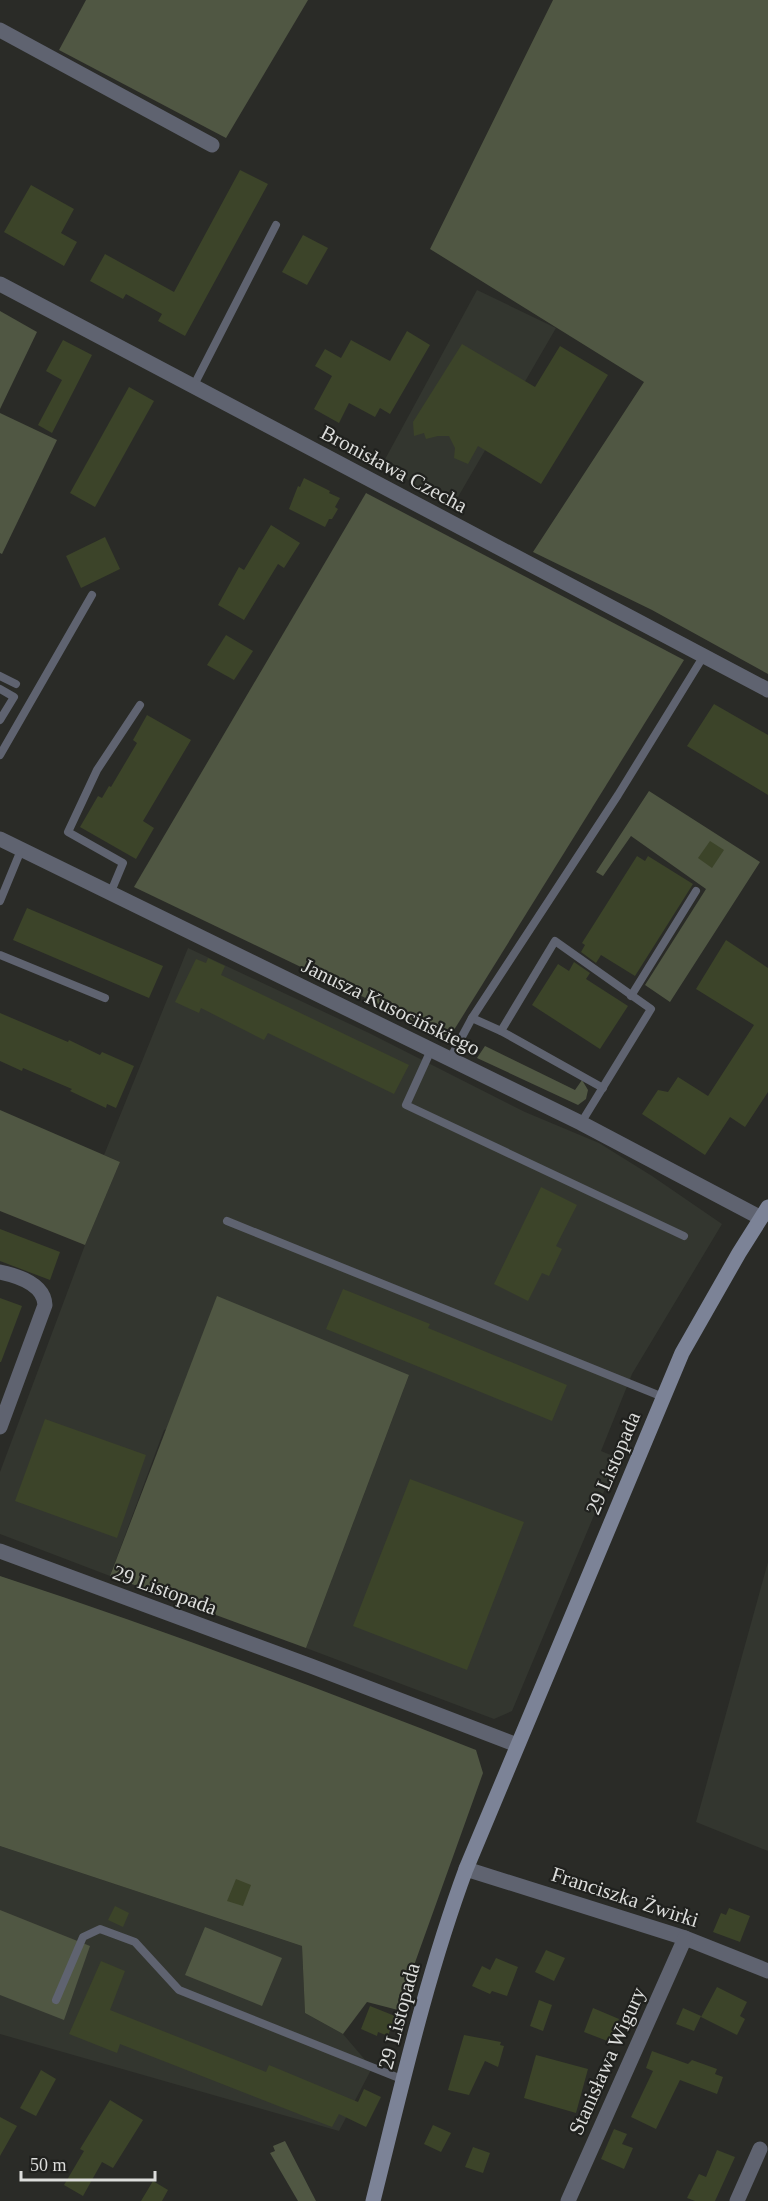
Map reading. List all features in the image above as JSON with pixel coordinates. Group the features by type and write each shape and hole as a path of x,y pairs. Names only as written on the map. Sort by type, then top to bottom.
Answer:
{"street":[{"path":"0,30 212,145"},
{"name":"Bronisława Czecha","path":"0,284 768,690"},
{"name":"Janusza Kusocińskiego","path":"0,840 764,1213"},
{"name":"29 Listopada","path":"373,2201 436,1955 466,1869 682,1353 764,1213"},
{"path":"0,1272 34,1284 42,1292 45,1305 0,1427"},
{"name":"29 Listopada","path":"0,1551 517,1745"},
{"name":"Franciszka Żwirki","path":"466,1869 685,1938 768,1971"},
{"name":"Stanisława Wigury","path":"568,2201 685,1938"},
{"path":"737,2201 760,2149"}],"lane":[{"path":"193,387 276,225"},
{"path":"0,755 92,596"},
{"path":"450,1059 472,1018 618,795 703,657"},
{"path":"0,676 15,684"},
{"path":"0,689 14,697 0,720"},
{"path":"110,894 123,863 68,832 97,770 140,705"},
{"path":"0,901 21,850"},
{"path":"631,996 696,891"},
{"path":"501,1031 555,941 651,1009 581,1123"},
{"path":"0,956 105,998"},
{"path":"472,1018 501,1031 603,1088"},
{"path":"431,1050 406,1105 684,1236"},
{"path":"226,1221 663,1397"},
{"path":"56,2000 83,1937 100,1929 135,1942 179,1990 404,2080"}],"shaded area":[{"path":"477,290 556,328 451,509 383,463"},
{"path":"188,948 369,1033 525,1112 599,1143 722,1224 632,1374 601,1451 618,1458 512,1711 494,1719 306,1648 409,1375 164,1430 110,1576 0,1534 0,1472 85,1245 120,1162 104,1155"},
{"path":"768,1562 768,1851 696,1822"},
{"path":"0,1846 302,1946 305,2013 343,2034 372,2068 339,2131 0,2034"}],"green space":[{"path":"86,0 308,0 226,138 59,50"},
{"path":"553,0 768,0 768,674 652,610 533,552 644,382 430,249"},
{"path":"0,311 37,332 0,409"},
{"path":"0,413 57,440 2,554 0,553"},
{"path":"366,493 684,660 449,1038 134,887"},
{"path":"649,791 760,862 670,1002 645,985 706,889 631,836 603,876 596,872"},
{"path":"485,1046 575,1090 582,1080 588,1090 586,1099 578,1105 477,1058"},
{"path":"0,1110 120,1162 85,1245 0,1211"},
{"path":"217,1296 409,1375 306,1648 110,1576"},
{"path":"0,1576 240,1660 476,1750 483,1773 398,2010 367,2002 343,2034 305,2013 302,1946 0,1846"},
{"path":"0,1910 90,1946 64,2020 0,1995"},
{"path":"205,1927 282,1958 262,2006 185,1975"},
{"path":"285,2141 316,2201 298,2201 270,2153 275,2151 273,2146"}],"building":[{"path":"240,170 268,184 185,336 158,321 162,314 126,294 123,299 90,281 105,254 174,292"},
{"path":"31,185 74,209 61,233 77,242 64,266 4,232"},
{"path":"303,235 328,248 307,285 282,272"},
{"path":"407,331 430,345 390,414 380,408 375,417 349,403 339,423 314,409 332,376 315,366 325,349 341,358 351,340 390,361"},
{"path":"63,340 92,355 52,433 38,425 62,380 46,371"},
{"path":"462,344 535,387 560,346 608,375 541,484 478,446 468,464 454,458 455,448 449,436 426,439 424,433 414,436 413,422"},
{"path":"129,387 154,401 95,507 70,493"},
{"path":"304,478 340,498 335,507 338,509 325,527 289,509 298,486 300,487"},
{"path":"271,525 300,543 284,568 278,564 244,620 218,605 239,567 244,570"},
{"path":"105,537 120,569 81,588 66,556"},
{"path":"226,635 253,651 234,680 207,665"},
{"path":"714,704 768,735 768,795 687,746"},
{"path":"147,715 191,740 143,821 154,828 136,859 80,827 98,796 102,798 109,786 111,787 137,743 133,740"},
{"path":"710,841 724,850 712,868 698,858"},
{"path":"637,856 645,861 648,856 693,884 635,976 601,955 596,963 581,952 585,945 582,943"},
{"path":"27,908 163,966 149,998 13,940"},
{"path":"726,940 768,968 768,1092 745,1127 730,1117 705,1155 642,1114 658,1090 668,1092 678,1077 708,1096 754,1025 696,989"},
{"path":"208,958 225,966 221,975 409,1065 394,1094 268,1033 264,1040 201,1008 199,1013 175,1002 196,959 206,963"},
{"path":"574,962 590,973 586,979 628,1006 600,1049 532,1005 558,964 569,971"},
{"path":"0,1013 68,1042 69,1040 100,1055 102,1052 134,1066 116,1108 107,1104 106,1108 70,1091 72,1089 23,1068 22,1071 0,1061"},
{"path":"541,1187 577,1205 556,1246 562,1249 549,1276 542,1273 528,1301 494,1284"},
{"path":"0,1229 60,1252 50,1280 0,1261"},
{"path":"343,1289 430,1324 428,1328 567,1385 552,1421 326,1329"},
{"path":"0,1298 22,1306 1,1362 0,1362"},
{"path":"45,1419 146,1455 117,1538 15,1501"},
{"path":"410,1479 524,1522 467,1670 353,1626"},
{"path":"236,1879 251,1885 243,1906 227,1901"},
{"path":"115,1906 129,1913 123,1927 108,1920"},
{"path":"729,1908 750,1916 740,1942 713,1932 721,1913 726,1915"},
{"path":"546,1950 565,1958 554,1981 535,1972"},
{"path":"496,1958 518,1967 507,1996 492,1991 490,1994 472,1986 482,1966 490,1970"},
{"path":"101,1961 125,1971 110,2010 266,2072 269,2065 358,2102 364,2089 381,2097 366,2127 339,2114 332,2127 120,2044 117,2053 69,2034"},
{"path":"717,1987 747,2002 740,2016 745,2019 737,2035 701,2017"},
{"path":"539,2000 552,2005 543,2031 530,2026"},
{"path":"370,2006 395,2016 388,2036 378,2032 377,2036 361,2029"},
{"path":"593,2008 619,2019 610,2042 584,2032"},
{"path":"683,2008 701,2016 694,2031 676,2024"},
{"path":"464,2035 501,2042 500,2045 504,2046 498,2067 485,2061 469,2095 448,2090"},
{"path":"652,2051 688,2064 692,2060 717,2069 715,2074 723,2077 717,2094 680,2080 656,2129 631,2117 653,2071 646,2068"},
{"path":"536,2055 588,2069 576,2113 524,2098"},
{"path":"41,2070 56,2079 36,2116 20,2108"},
{"path":"110,2100 143,2120 113,2168 102,2162 83,2196 64,2185 84,2151 80,2149"},
{"path":"0,2117 17,2126 0,2156"},
{"path":"433,2125 451,2133 441,2152 424,2144"},
{"path":"614,2129 627,2134 622,2144 633,2148 624,2169 601,2159"},
{"path":"473,2147 490,2153 483,2173 465,2167"},
{"path":"717,2150 735,2157 715,2201 695,2201 687,2198 699,2174 706,2177"},
{"path":"153,2181 168,2190 162,2201 141,2201"}]}
